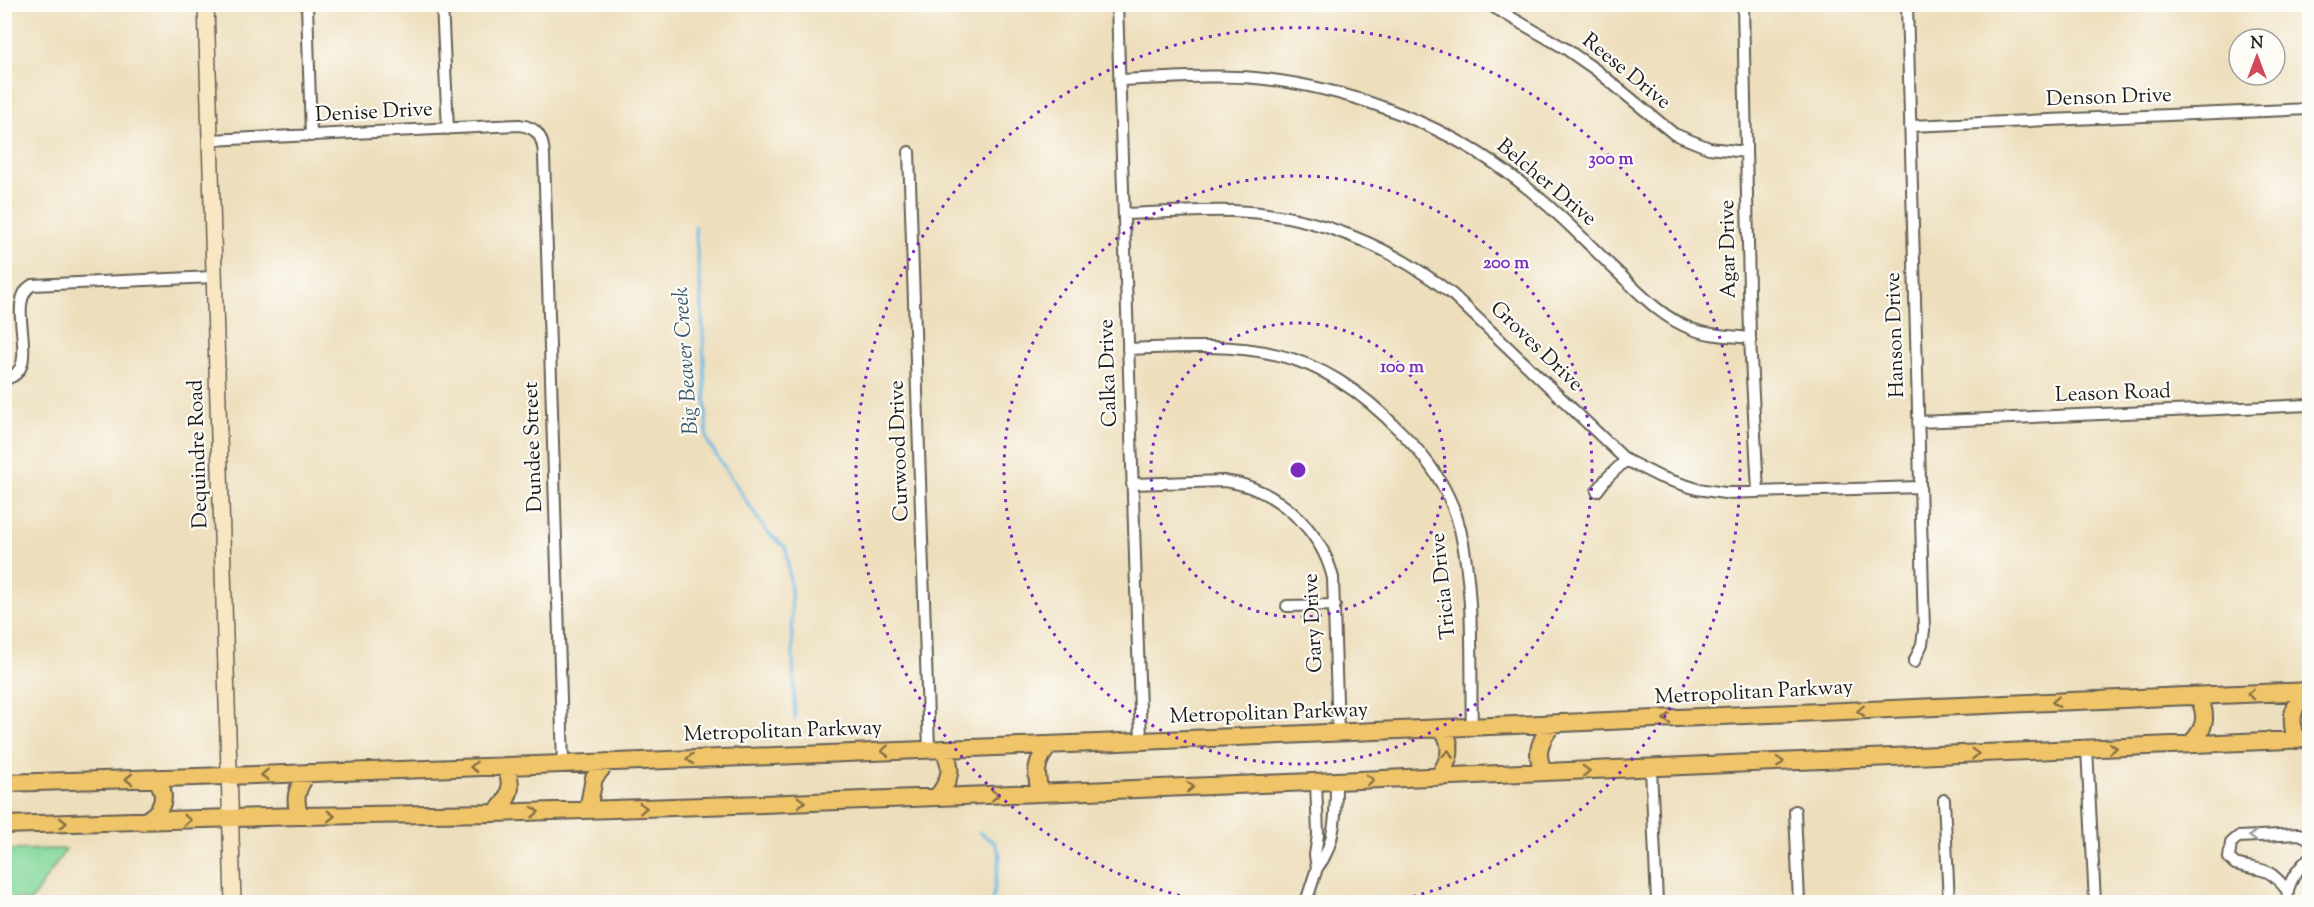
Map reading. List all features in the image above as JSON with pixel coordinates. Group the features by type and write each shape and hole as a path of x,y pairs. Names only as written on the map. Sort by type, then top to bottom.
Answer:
{"main road":[{"name":"Dequindre Road","path":"206,4 233,903"},
{"name":"Metropolitan Parkway","path":"4,783 1050,745 2308,691"},
{"path":"2303,739 2293,730 2292,714 2299,699 2308,691"},
{"path":"2190,744 2198,736 2205,719 2199,696"},
{"path":"1544,772 1540,765 1538,750 1544,735 1553,724"},
{"path":"1438,777 1445,768 1451,752 1449,739 1443,729"},
{"path":"4,825 495,813 937,797 1336,782 2303,739"},
{"path":"1041,793 1036,767 1043,752 1050,745"},
{"path":"936,749 948,757 950,773 948,782 937,797"},
{"path":"588,810 594,778 607,762"},
{"path":"495,813 504,805 511,791 505,766"},
{"path":"300,816 296,795 308,773"},
{"path":"143,822 152,817 161,806 163,791 156,778"}],"street":[{"path":"307,4 311,136"},
{"path":"442,4 448,129"},
{"name":"Calka Drive","path":"1117,4 1141,741"},
{"name":"Agar Drive","path":"1743,4 1750,338 1758,492"},
{"name":"Hanson Drive","path":"1907,4 1924,630 1922,644 1914,662"},
{"name":"Reese Drive","path":"1495,6 1596,70 1674,134 1708,148 1746,152"},
{"name":"Belcher Drive","path":"1119,80 1257,78 1324,91 1403,116 1476,151 1506,171 1575,230 1647,300 1677,322 1707,334 1750,338"},
{"name":"Denson Drive","path":"1910,126 2310,109"},
{"name":"Denise Drive","path":"210,140 519,125 537,131"},
{"name":"Dundee Street","path":"537,131 542,140 544,155 563,764"},
{"name":"Curwood Drive","path":"909,152 936,749"},
{"name":"Groves Drive","path":"1124,214 1218,211 1259,213 1313,223 1375,245 1423,272 1460,301 1626,460 1660,477 1697,489 1725,493 1920,486"},
{"path":"4,379 16,375 22,366 21,302 25,291 32,285 214,277"},
{"name":"Tricia Drive","path":"1128,349 1232,347 1271,352 1296,359 1320,370 1365,397 1408,439 1426,459 1451,504 1459,527 1468,587 1472,728"},
{"name":"Leason Road","path":"1918,422 2310,405"},
{"path":"1597,491 1626,460"},
{"name":"Gary Drive","path":"1132,484 1224,481 1239,483 1264,492 1297,519 1318,541 1329,561 1333,578 1338,733"},
{"path":"1287,606 1335,605"},
{"path":"2087,749 2095,903"},
{"path":"1651,768 1657,903"},
{"path":"1316,782 1318,835 1315,855 1317,868"},
{"path":"1306,903 1317,868 1323,860 1331,837 1335,818 1336,782"},
{"path":"1944,800 1949,903"},
{"path":"1795,811 1799,903"},
{"path":"2287,890 2269,872 2259,867 2235,864 2229,858 2230,843 2238,837 2300,834 2310,839"},
{"path":"1318,835 1331,837"},
{"path":"2288,903 2287,890 2295,873 2310,857"}],"green space":[{"path":"66,849 30,902 20,898 5,902 5,850"}],"waterway":[{"name":"Big Beaver Creek","path":"695,226 702,309 707,441 766,531 786,548 791,591 795,720"},
{"name":"Big Beaver Creek","path":"979,832 995,843 1000,855 992,902"}]}
